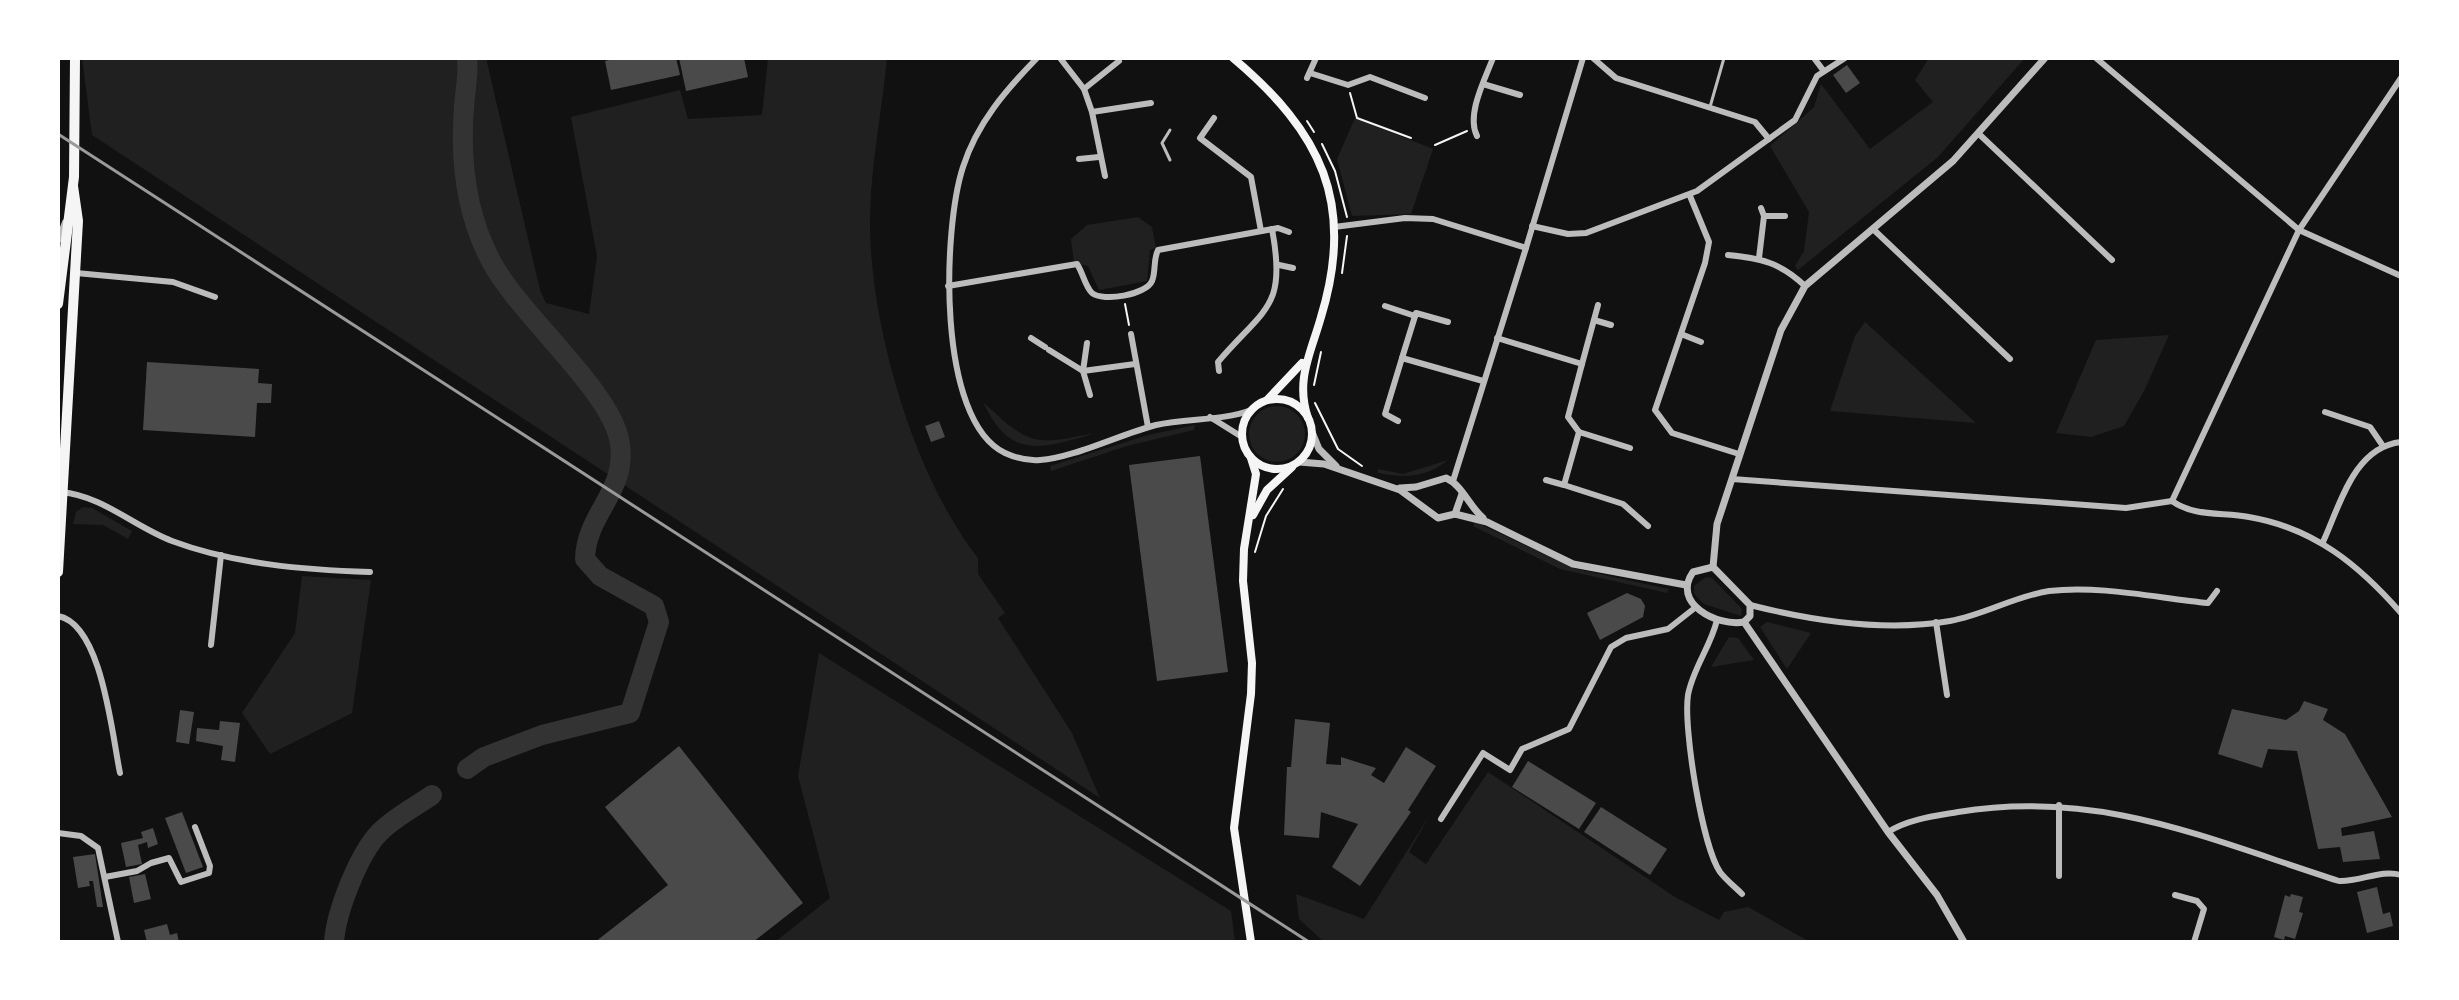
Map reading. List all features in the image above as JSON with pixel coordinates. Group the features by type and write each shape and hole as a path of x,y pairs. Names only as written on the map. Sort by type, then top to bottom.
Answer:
{"highway":[{"path":"58,572 78,221 73,186 75,58"},
{"path":"58,304 66,219 73,186"}],"main road":[{"path":"1233,58 1304,131 1322,165 1334,227 1329,289 1308,355 1301,389 1312,432 1309,450 1267,490 1250,521"},
{"path":"1251,940 1234,828 1251,694 1252,663 1243,581 1244,549 1256,474 1242,437 1245,420 1251,410 1268,400 1308,355"},
{"path":"1268,400 1295,404 1308,418"},
{"path":"1251,458 1268,468 1295,464"}],"street":[{"path":"1037,58 985,119 963,166 948,241 953,342 966,394 979,429 995,447 1021,459 1037,461 1148,427 1251,410"},
{"path":"1060,58 1084,89 1105,176"},
{"path":"1316,58 1309,76 1348,85 1370,77 1425,98"},
{"path":"1476,132 1483,84 1493,58"},
{"path":"1453,481 1583,58"},
{"path":"1593,58 1616,78 1755,122 1769,139"},
{"path":"1814,58 1823,70"},
{"path":"1532,226 1568,234 1586,233 1690,196 1795,120 1823,70 1845,58"},
{"path":"1713,567 1717,524 1739,454 1781,330 1805,286 1953,161 2045,58"},
{"path":"2096,58 2299,230 2401,276"},
{"path":"1084,89 1119,61"},
{"path":"2172,501 2299,230 2401,78"},
{"path":"1483,84 1520,95"},
{"path":"1092,112 1151,103"},
{"path":"1190,143 1200,138 1214,118"},
{"path":"1979,134 2112,260"},
{"path":"1200,138 1251,177 1261,231"},
{"path":"1079,159 1099,157"},
{"path":"1690,196 1709,242 1655,410 1672,433 1739,454"},
{"path":"1759,258 1763,212 1785,216"},
{"path":"1334,227 1405,218 1433,219 1526,248"},
{"path":"58,241 66,219"},
{"path":"948,286 1077,264 1093,293 1100,297 1124,295 1147,288 1152,282 1158,250 1272,229 1289,232"},
{"path":"1219,371 1218,362 1268,309 1278,281 1279,265 1272,229"},
{"path":"1873,229 2010,359"},
{"path":"1728,255 1759,258 1784,267 1805,286"},
{"path":"1279,265 1293,268"},
{"path":"76,273 173,282 215,297"},
{"path":"1598,305 1568,417 1579,432 1630,448"},
{"path":"1385,306 1415,316"},
{"path":"1374,419 1385,414 1416,313 1448,322"},
{"path":"1594,320 1611,325"},
{"path":"1131,334 1148,427"},
{"path":"1681,334 1701,342"},
{"path":"1031,338 1083,371 1135,364"},
{"path":"1497,338 1582,364"},
{"path":"1087,343 1083,371 1090,395"},
{"path":"1402,358 1483,381"},
{"path":"2325,412 2370,427 2383,446"},
{"path":"1385,414 1398,421"},
{"path":"1210,417 1242,437"},
{"path":"1312,432 1319,449 1341,469"},
{"path":"1564,485 1579,432"},
{"path":"2323,542 2356,470 2365,458 2383,446 2401,442"},
{"path":"1295,464 1341,469 1389,486 1438,518 1455,514 1487,522 1573,564 1686,585"},
{"path":"1389,486 1427,484 1438,478 1453,481 1487,522"},
{"path":"1732,479 2126,508 2172,501 2188,510 2277,522 2323,542 2362,570 2401,613"},
{"path":"1546,480 1623,504 1648,526"},
{"path":"1422,505 1422,493 1427,484"},
{"path":"61,492 86,496 143,528 221,555 303,567 370,572"},
{"path":"1455,514 1462,494"},
{"path":"211,645 221,555"},
{"path":"1750,605 1750,616 1744,622 1717,620 1696,607 1689,599 1686,585 1693,572 1713,567 1721,571 1733,590 1750,605 1825,622 1936,622 2049,592 2087,591 2208,603 2217,591"},
{"path":"1441,819 1483,753 1510,770 1522,749 1569,729 1611,647 1626,638 1668,629 1696,607"},
{"path":"58,616 71,619 82,630 98,666 120,773"},
{"path":"1717,620 1713,637 1690,685 1687,710 1705,836 1720,872 1742,894"},
{"path":"1744,622 1888,832 1937,895 1964,942"},
{"path":"1936,622 1947,695"},
{"path":"1888,832 1907,823 1962,811 2059,805 2132,815 2339,881 2360,881 2384,873 2401,875"},
{"path":"2059,805 2059,876"},
{"path":"105,877 137,871 169,858 181,882 209,873 210,866 195,827"},
{"path":"58,833 93,841 105,877 118,942"},
{"path":"2175,895 2197,901 2204,909 2194,942"}],"lane":[{"path":"1710,107 1724,58"},
{"path":"1170,130 1162,143 1170,160"}],"path":[{"path":"1348,85 1357,118 1411,138"},
{"path":"1435,145 1476,132"},
{"path":"1124,295 1131,334"},
{"path":"1255,553 1266,516 1285,487"}],"shaded area":[{"path":"82,58 486,58 540,290 546,303 589,314 597,256 571,117 680,90 688,119 762,115 768,58 887,58 874,156 871,257 886,348 899,395 933,485 978,558 978,574 1005,613 998,618 1072,733 1100,798 92,135"},
{"path":"1929,58 2025,58 1938,157 1798,270 1795,266 1804,251 1809,212 1770,146 1814,107 1821,84 1870,149 1933,102 1915,80"},
{"path":"1355,118 1433,149 1411,214 1352,216 1337,159"},
{"path":"1138,217 1152,227 1156,248 1150,250 1147,281 1099,290 1088,266 1074,263 1071,239 1087,225"},
{"path":"1865,322 1976,423 1830,411 1855,336"},
{"path":"2169,335 2145,389 2124,426 2091,437 2056,433 2096,340"},
{"path":"983,402 1010,426 1032,438 1057,440 1093,433 1048,445 1024,444 1005,435"},
{"path":"1277,406 1296,415 1305,434 1296,453 1277,462 1258,453 1249,434 1258,415"},
{"path":"1195,425 1194,430 1127,446 1051,471 1050,466 1148,435"},
{"path":"1448,460 1415,475 1378,473 1378,469 1403,474"},
{"path":"83,507 92,508 132,531 128,539 103,525 73,524 76,512"},
{"path":"1475,522 1576,569 1669,589 1667,593 1560,569 1473,526"},
{"path":"302,576 371,580 352,713 270,754 242,713 295,633"},
{"path":"1706,577 1712,578 1742,609 1741,616 1704,604 1694,594 1694,586"},
{"path":"1767,622 1811,633 1787,669 1760,627"},
{"path":"1729,637 1738,638 1754,660 1711,667"},
{"path":"819,653 1231,911 1235,942 775,942 830,898 798,776"},
{"path":"1488,772 1675,897 1719,920 1724,912 1748,907 1810,942 1324,942 1299,919 1296,894 1364,919 1431,813 1409,852 1426,864"}],"building":[{"path":"617,58 676,58 680,75 611,90 605,61"},
{"path":"679,58 744,58 748,77 686,91"},
{"path":"1847,65 1860,83 1846,93 1833,75"},
{"path":"147,362 259,369 258,383 272,384 271,403 257,403 255,437 143,430"},
{"path":"939,421 945,437 931,442 925,426"},
{"path":"1200,456 1228,672 1157,681 1129,465"},
{"path":"1627,593 1641,599 1645,606 1643,617 1600,640 1587,613"},
{"path":"2304,701 2328,709 2323,720 2345,734 2392,817 2341,828 2342,836 2374,831 2380,859 2343,862 2340,847 2318,849 2297,751 2268,749 2262,768 2218,754 2232,709 2286,720 2299,711"},
{"path":"180,710 194,712 189,744 176,742"},
{"path":"1295,719 1330,723 1326,764 1341,765 1341,757 1376,768 1371,775 1384,783 1406,747 1436,766 1408,810 1411,812 1360,886 1332,867 1358,824 1321,812 1319,838 1284,835 1287,767 1291,767"},
{"path":"220,721 240,723 235,762 221,760 223,746 196,741 197,728 219,730"},
{"path":"679,746 803,903 753,942 595,942 668,885 605,807"},
{"path":"1528,761 1596,803 1579,829 1512,787"},
{"path":"1601,807 1667,849 1650,875 1584,832"},
{"path":"182,812 203,867 186,873 165,818"},
{"path":"153,828 158,844 148,848 147,842 138,845 142,864 126,867 121,843 143,838 141,832"},
{"path":"95,854 103,907 97,907 93,881 89,881 90,886 78,888 73,857"},
{"path":"145,874 151,899 134,903 129,877"},
{"path":"2377,887 2383,914 2390,912 2393,926 2367,933 2357,892"},
{"path":"2291,894 2303,897 2299,912 2303,913 2295,939 2285,936 2284,940 2274,937 2285,895 2290,897"},
{"path":"167,924 170,935 177,933 179,942 147,942 144,930"}],"waterway":[{"path":"467,58 464,166 470,205 482,243 504,282 599,397 619,439 621,457 618,473 592,528 585,559 600,576 654,606 659,622 630,713 542,735 484,757 467,769"},
{"path":"334,942 339,915 364,854 380,832 432,795"}],"railway":[{"path":"58,134 1309,942"}]}
